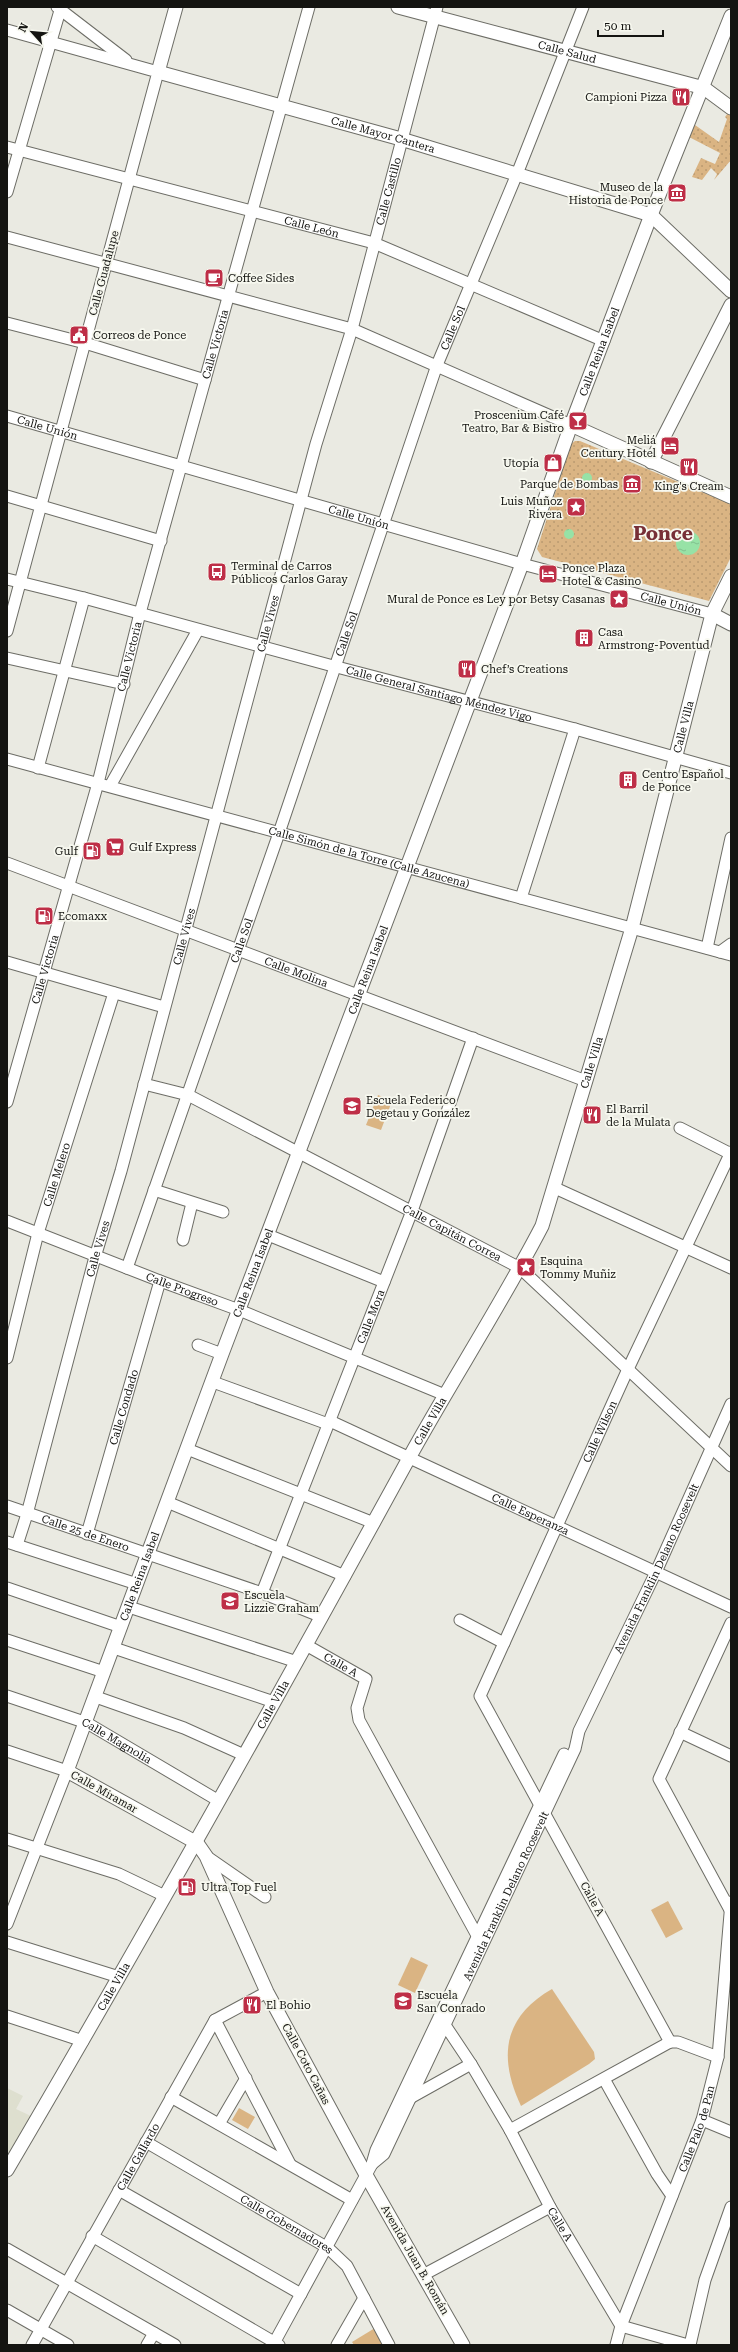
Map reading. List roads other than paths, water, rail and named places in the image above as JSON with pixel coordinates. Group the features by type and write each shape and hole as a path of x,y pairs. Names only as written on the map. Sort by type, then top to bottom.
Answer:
{"main road":[{"name":"Calle Guadalupe","path":"158,72 176,7"},
{"name":"Calle Salud","path":"398,7 436,12 704,88 731,108"},
{"name":"Calle Reina Isabel","path":"67,1771 87,1723 147,1554 213,1382 222,1354 522,564 571,425 651,215 704,88 731,16"},
{"name":"Calle Mayor Cantera","path":"158,72 401,139 651,215 731,291"},
{"path":"651,462 731,306"},
{"path":"571,425 731,497"},
{"name":"Calle Villa","path":"7,2170 197,1843 244,1755 345,1576 409,1458 520,1268 542,1226 555,1188 632,928 712,614 731,576"},
{"path":"712,614 731,624"},
{"name":"Calle Miramar","path":"67,1771 197,1843"},
{"name":"Calle Coto Cañas","path":"197,1843 206,1856 267,1992 366,2176"},
{"name":"Avenida Juan B. Román","path":"366,2176 463,2345"}],"street":[{"name":"Calle Victoria","path":"7,1102 98,783 124,684 140,613 309,7"},
{"name":"Calle Sol","path":"127,1268 279,833 333,666 437,365 517,174 583,7"},
{"path":"7,192 59,8 131,63"},
{"name":"Calle Castillo","path":"352,329 401,139 436,12"},
{"name":"Calle Mayor Cantera","path":"7,30 131,63 158,72"},
{"name":"Calle Guadalupe","path":"7,631 158,72"},
{"name":"Calle León","path":"7,147 374,243 604,341"},
{"path":"7,237 106,265 228,295 352,329 571,425"},
{"path":"7,323 85,343 205,380"},
{"name":"Calle Vives","path":"12,1543 27,1514 95,1256 144,1084 184,929 217,816 301,499 352,329"},
{"name":"Calle Unión","path":"7,416 301,499 522,564 712,614"},
{"path":"7,496 161,541"},
{"name":"Calle General Santiago Méndez Vigo","path":"7,579 84,598 333,666 470,700 731,773"},
{"path":"38,768 84,598"},
{"path":"110,786 198,630"},
{"path":"7,658 64,672 124,684"},
{"path":"521,898 575,729"},
{"name":"Calle Simón de la Torre (Calle Azucena)","path":"7,759 726,954"},
{"path":"707,948 731,838"},
{"name":"Calle Molina","path":"7,863 237,950 359,994 586,1081"},
{"path":"726,954 731,944"},
{"path":"7,962 164,1007"},
{"name":"Calle Melero","path":"7,1358 38,1233 114,993"},
{"name":"Calle Mora","path":"262,1593 412,1211 473,1038"},
{"name":"Calle Capitán Correa","path":"144,1084 188,1096 299,1151 520,1268 731,1466"},
{"path":"680,1128 731,1153"},
{"name":"Calle Wilson","path":"489,1712 480,1696 628,1369 731,1153"},
{"path":"555,1188 731,1268"},
{"path":"154,1190 223,1212"},
{"path":"183,1240 192,1203"},
{"name":"Calle Progreso","path":"7,1222 239,1310 445,1395"},
{"path":"268,1235 384,1282"},
{"name":"Calle Condado","path":"87,1534 160,1281"},
{"path":"198,1345 222,1354"},
{"name":"Calle Esperanza","path":"213,1382 329,1423 558,1526 731,1607"},
{"name":"Avenida Franklin Delano Roosevelt","path":"276,2344 301,2294 328,2248 366,2176 372,2164 376,2150 441,2023 542,1809 567,1747 579,1731 656,1572 731,1404"},
{"path":"187,1449 302,1493 374,1523"},
{"path":"167,1502 279,1547 345,1576"},
{"name":"Calle 25 de Enero","path":"7,1506 262,1593 322,1617"},
{"path":"12,1543 137,1584"},
{"path":"7,1588 121,1627"},
{"path":"129,1607 297,1662"},
{"path":"460,1620 504,1643"},
{"path":"731,1624 659,1779 731,1906"},
{"path":"7,1640 104,1672"},
{"name":"Calle A","path":"306,1644 366,1679 357,1708 359,1720 480,1940"},
{"path":"114,1648 274,1702"},
{"name":"Calle Magnolia","path":"7,1696 87,1723 220,1801"},
{"path":"96,1697 184,1728 244,1755"},
{"name":"Calle A","path":"489,1712 670,2042"},
{"path":"680,1732 731,1756"},
{"name":"Calle Miramar","path":"7,1751 67,1771"},
{"name":"Calle Reina Isabel","path":"7,1924 67,1771"},
{"path":"7,1839 119,1874 165,1896"},
{"path":"206,1856 265,1897"},
{"name":"Calle Palo de Pan","path":"616,2345 621,2326 702,2120 718,2057 731,1906"},
{"path":"7,1942 119,1977"},
{"path":"267,1992 215,2020 290,2164"},
{"path":"7,2016 82,2041"},
{"name":"Calle Gallardo","path":"32,2345 66,2282 215,2020"},
{"name":"Avenida Franklin Delano Roosevelt","path":"372,2164 384,2154 410,2098 441,2023"},
{"name":"Calle A","path":"441,2023 471,2064 510,2130 550,2207 621,2326"},
{"path":"510,2130 540,2115 670,2042 678,2042 718,2057"},
{"path":"410,2098 471,2064"},
{"path":"219,2124 246,2078"},
{"path":"604,2079 656,2174 672,2196"},
{"path":"172,2097 352,2200"},
{"path":"702,2120 731,2132"},
{"name":"Calle Gobernadores","path":"146,2142 328,2248 347,2266 389,2345"},
{"path":"119,2190 301,2294"},
{"path":"621,2326 689,2345 705,2280 731,2206"},
{"path":"423,2275 550,2207"},
{"path":"92,2236 276,2344"},
{"path":"7,2249 175,2345"},
{"path":"337,2345 364,2298"},
{"path":"7,2310 68,2345"},
{"path":"147,2345 154,2333"}],"water":[{"path":"585,473 589,473 591,474 591,482 585,483 582,480 582,476"},
{"path":"567,529 571,529 573,530 573,538 567,539 564,536 564,532"},
{"path":"688,531 697,534 700,543 697,552 688,555 679,552 676,543 679,534"}],"place":[{"name":"Campioni Pizza","path":"681,97"},
{"name":"Museo de la Historia de Ponce","path":"677,193"},
{"name":"Coffee Sides","path":"214,278"},
{"name":"Correos de Ponce","path":"79,335"},
{"name":"Proscenium Café Teatro, Bar & Bistro","path":"578,421"},
{"name":"Meliá Century Hotel","path":"670,446"},
{"name":"Utopía","path":"553,463"},
{"name":"King's Cream","path":"689,467"},
{"name":"Parque de Bombas","path":"632,484"},
{"name":"Luis Muñoz Rivera","path":"576,507"},
{"name":"Terminal de Carros Públicos Carlos Garay","path":"217,572"},
{"name":"Ponce Plaza Hotel & Casino","path":"548,574"},
{"name":"Mural de Ponce es Ley por Betsy Casanas","path":"619,599"},
{"name":"Casa Armstrong-Poventud","path":"584,638"},
{"name":"Chef’s Creations","path":"467,669"},
{"name":"Centro Español de Ponce","path":"628,780"},
{"name":"Gulf Express","path":"115,847"},
{"name":"Gulf","path":"92,851"},
{"name":"Ecomaxx","path":"44,916"},
{"name":"Escuela Federico Degetau y González","path":"352,1106"},
{"name":"El Barril de la Mulata","path":"592,1115"},
{"name":"Esquina Tommy Muñiz","path":"526,1267"},
{"name":"Escuela Lizzie Graham","path":"230,1601"},
{"name":"Ultra Top Fuel","path":"187,1887"},
{"name":"Escuela San Conrado","path":"403,2001"},
{"name":"El Bohio","path":"252,2005"}],"district":[{"name":"Ponce","path":"663,533"}]}
